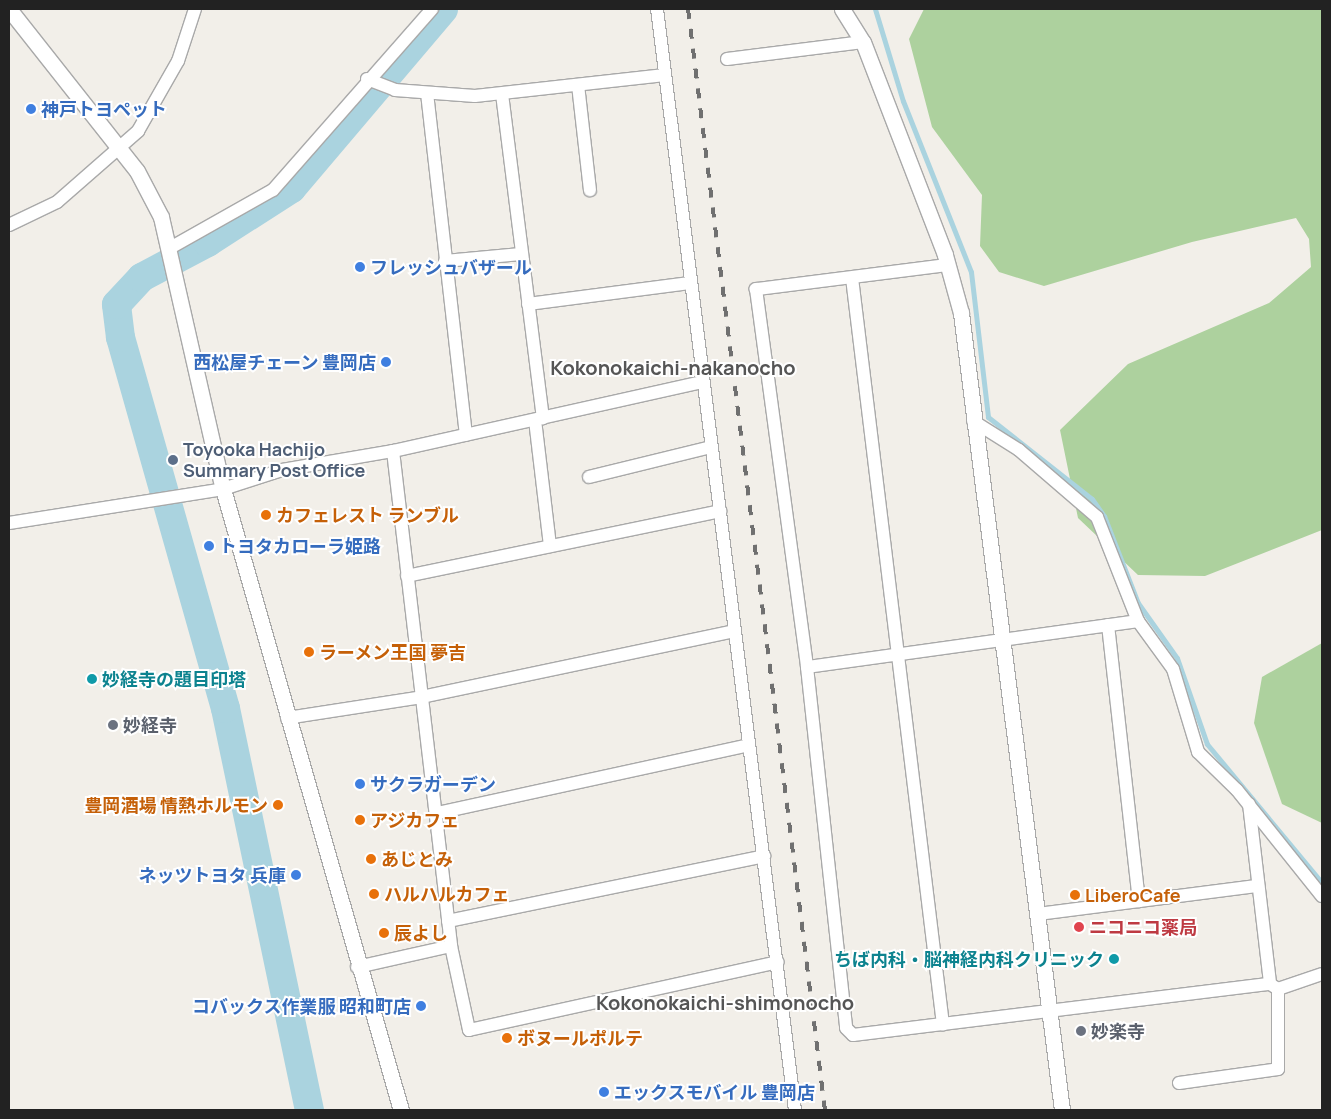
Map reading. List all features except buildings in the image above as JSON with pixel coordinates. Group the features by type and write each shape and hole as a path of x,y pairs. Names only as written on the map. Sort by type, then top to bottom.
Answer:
{"street":[{"path":"9,9 121,149 161,217 172,258 223,489 357,967 401,1110"},
{"path":"9,225 57,202 121,149 138,131 164,89 195,9"},
{"path":"172,258 274,190 375,83 432,9"},
{"path":"657,9 702,382 712,447 748,745 796,1110"},
{"path":"842,9 863,42 947,265 961,313 1000,639 1052,1009 1062,1110"},
{"path":"727,59 863,42"},
{"path":"375,83 427,93 502,94 665,76"},
{"path":"578,85 590,190"},
{"path":"427,93 466,435"},
{"path":"502,94 528,304 550,546"},
{"path":"445,261 521,254"},
{"path":"947,265 756,289 807,667 846,1028 852,1035 1052,1009 1274,986 1322,974"},
{"path":"852,278 943,1024"},
{"path":"528,304 690,283"},
{"path":"9,523 168,500 223,489 282,470 393,451 702,382"},
{"path":"974,421 1018,450 1097,517 1138,621 1173,669 1198,752 1249,804 1322,896"},
{"path":"589,477 712,447"},
{"path":"393,451 437,813 451,946 469,1030 778,962"},
{"path":"408,576 720,511"},
{"path":"807,667 898,652 1138,621"},
{"path":"1108,625 1140,901"},
{"path":"286,718 422,696 734,631"},
{"path":"437,813 748,745"},
{"path":"1179,1082 1278,1069 1274,986 1258,886 1249,804"},
{"path":"448,921 764,856"},
{"path":"1038,914 1258,886"},
{"path":"357,967 451,946"}],"green space":[{"path":"924,9 1322,9 1322,530 1205,576 1138,575 1078,518 1060,430 1128,364 1269,303 1311,267 1309,239 1296,218 1192,242 1044,286 999,272 980,246 982,195 932,127 909,39"},
{"path":"1322,643 1322,823 1282,804 1254,723 1262,677"}],"waterway":[{"path":"309,1110 225,708 120,337 116,304 141,277 207,242 291,188 443,9"},
{"path":"875,9 903,101 971,272 988,417 1092,499 1104,516 1138,603 1177,658 1207,744 1322,883"}],"railway":[{"path":"688,9 825,1110"}],"place":[{"name":"神戸トヨペット","path":"31,109"},
{"name":"フレッシュバザール","path":"360,267"},
{"name":"西松屋チェーン 豊岡店","path":"386,362"},
{"name":"Toyooka Hachijo Summary Post Office","path":"173,460"},
{"name":"カフェレスト ランブル","path":"266,515"},
{"name":"トヨタカローラ姫路","path":"209,546"},
{"name":"ラーメン王国 夢吉","path":"309,652"},
{"name":"妙経寺の題目印塔","path":"92,679"},
{"name":"妙経寺","path":"113,725"},
{"name":"サクラガーデン","path":"360,784"},
{"name":"豊岡酒場 情熱ホルモン","path":"278,805"},
{"name":"アジカフェ","path":"360,820"},
{"name":"あじとみ","path":"371,859"},
{"name":"ネッツトヨタ 兵庫","path":"296,875"},
{"name":"ハルハルカフェ","path":"374,894"},
{"name":"LiberoCafe","path":"1075,895"},
{"name":"ニコニコ薬局","path":"1079,927"},
{"name":"辰よし","path":"384,933"},
{"name":"ちば内科・脳神経内科クリニック","path":"1114,959"},
{"name":"コバックス作業服 昭和町店","path":"421,1006"},
{"name":"妙楽寺","path":"1081,1031"},
{"name":"ボヌールポルテ","path":"507,1038"},
{"name":"エックスモバイル 豊岡店","path":"604,1092"}],"district":[{"name":"Kokonokaichi-nakanocho","path":"673,367"},
{"name":"Kokonokaichi-shimonocho","path":"725,1002"}]}
